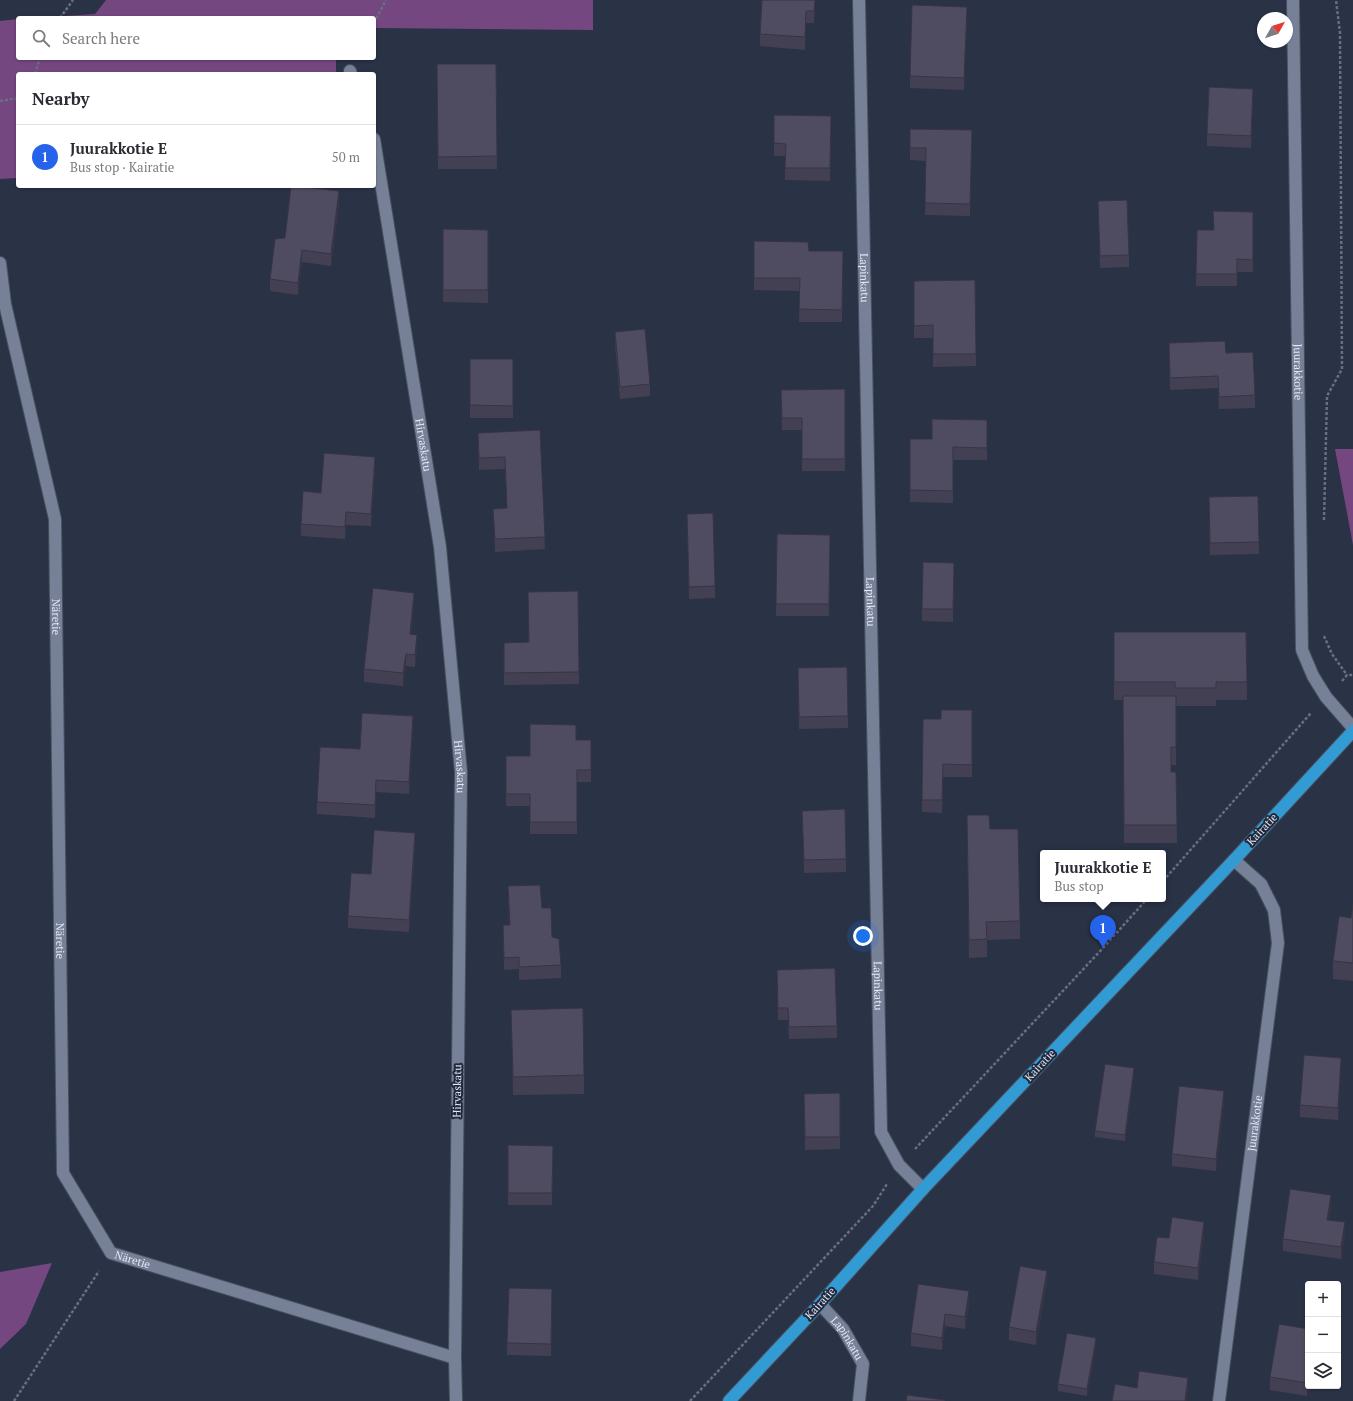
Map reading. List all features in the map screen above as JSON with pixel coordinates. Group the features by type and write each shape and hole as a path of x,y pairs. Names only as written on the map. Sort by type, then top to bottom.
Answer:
{"main road":[{"name":"Kairatie","path":"729,1401 820,1304 923,1189 1234,860 1353,731"}],"street":[{"name":"Lapinkatu","path":"859,0 881,1132 899,1165 923,1189"},
{"name":"Juurakkotie","path":"1294,0 1302,650 1313,676 1326,697 1353,728"},
{"name":"Hirvaskatu","path":"376,151 440,547 460,772 454,1358 456,1401"},
{"name":"Näretie","path":"0,262 5,304 55,519 63,1173 111,1253 454,1358"},
{"name":"Juurakkotie","path":"1219,1401 1278,943 1274,910 1261,884 1234,860"},
{"name":"Lapinkatu","path":"820,1304 844,1329 863,1364 858,1401"}],"path":[{"path":"61,16 73,0"},
{"path":"376,19 386,0"},
{"path":"1324,528 1327,396 1342,368 1340,33 1336,0"},
{"path":"35,72 39,60"},
{"path":"0,101 16,98"},
{"path":"1324,635 1332,654 1347,675"},
{"path":"1166,878 1326,697 1347,675 1353,675"},
{"path":"690,1401 873,1206 899,1165 1144,902"},
{"path":"14,1401 111,1253"}],"shaded area":[{"path":"106,0 593,0 593,30 376,28 376,16 66,16 95,14"},
{"path":"16,19 16,60 336,60 336,72 16,72 16,178 0,179 0,21"},
{"path":"1335,449 1353,449 1353,545"},
{"path":"52,1263 26,1324 0,1349 0,1272"}],"building":[{"path":"762,0 815,0 814,11 806,11 805,37 760,34"},
{"path":"912,5 967,7 964,78 910,76"},
{"path":"437,64 496,64 497,156 438,157"},
{"path":"1209,87 1253,89 1251,136 1207,134"},
{"path":"774,115 831,116 830,168 785,168 786,144 774,143"},
{"path":"910,129 972,130 970,204 925,203 926,148 910,148"},
{"path":"291,188 313,188 339,191 331,254 302,250 298,283 270,279 275,239 285,238"},
{"path":"1127,200 1129,255 1100,256 1098,201"},
{"path":"1213,211 1253,212 1253,260 1237,259 1237,274 1196,274 1197,230 1214,230"},
{"path":"443,229 488,230 488,290 443,290"},
{"path":"754,241 808,242 809,251 843,251 842,310 799,309 800,278 754,278"},
{"path":"975,280 976,354 933,354 933,325 914,326 914,281"},
{"path":"645,329 650,384 620,387 615,332"},
{"path":"1225,341 1226,353 1253,352 1255,395 1219,397 1218,376 1170,378 1169,343"},
{"path":"470,359 513,359 513,406 470,405"},
{"path":"845,389 845,459 802,459 802,418 782,418 781,390"},
{"path":"932,419 987,420 987,448 953,447 953,491 910,490 910,439 932,439"},
{"path":"540,430 545,537 495,539 493,509 507,508 505,457 479,458 478,433"},
{"path":"324,453 375,457 371,514 346,512 345,527 301,524 303,491 321,493"},
{"path":"1258,496 1259,542 1210,543 1209,497"},
{"path":"713,513 715,586 689,587 687,514"},
{"path":"777,534 830,535 829,604 776,604"},
{"path":"923,562 954,563 953,609 922,609"},
{"path":"373,588 414,593 410,634 417,635 415,655 406,654 403,673 364,669"},
{"path":"578,591 579,672 504,673 504,643 529,642 528,592"},
{"path":"1114,632 1246,632 1247,682 1216,682 1216,688 1175,688 1175,682 1114,682"},
{"path":"847,667 848,716 799,717 798,668"},
{"path":"1123,696 1176,696 1176,747 1171,747 1171,772 1176,772 1177,825 1124,825"},
{"path":"941,710 972,710 972,765 943,764 942,800 922,800 923,719 941,719"},
{"path":"362,713 413,716 409,782 376,780 375,805 317,802 320,747 360,749"},
{"path":"530,724 576,725 576,740 591,740 591,770 577,770 577,822 530,822 530,794 506,794 506,756 530,756"},
{"path":"845,809 846,859 804,860 802,811"},
{"path":"967,815 989,815 990,829 1018,829 1020,921 986,922 987,939 969,940"},
{"path":"374,830 415,833 409,920 348,916 351,873 371,874"},
{"path":"540,885 542,908 551,908 552,937 559,939 561,965 519,967 519,957 504,958 503,925 510,925 508,886"},
{"path":"1353,904 1353,963 1333,961 1339,916 1351,918"},
{"path":"835,968 837,1026 789,1027 788,1008 778,1008 777,970"},
{"path":"583,1008 584,1075 513,1077 511,1010"},
{"path":"1304,1055 1341,1058 1338,1108 1300,1105"},
{"path":"1105,1064 1134,1068 1125,1135 1095,1131"},
{"path":"1179,1086 1224,1091 1216,1159 1172,1154"},
{"path":"840,1093 840,1137 805,1137 804,1094"},
{"path":"508,1145 553,1146 552,1193 508,1193"},
{"path":"1290,1189 1331,1195 1327,1220 1345,1222 1341,1247 1283,1239"},
{"path":"1172,1217 1204,1222 1198,1268 1154,1262 1157,1237 1169,1238"},
{"path":"1020,1266 1047,1271 1036,1332 1009,1327"},
{"path":"918,1284 969,1291 965,1317 945,1314 942,1338 911,1333"},
{"path":"509,1288 552,1289 551,1344 507,1343"},
{"path":"1279,1324 1305,1328 1305,1383 1270,1377"},
{"path":"1067,1333 1096,1338 1087,1389 1058,1384"},
{"path":"1139,1371 1188,1378 1185,1401 1112,1401 1115,1384 1137,1388"},
{"path":"907,1395 945,1400 945,1401 906,1401"}],"place":[{"name":"Juurakkotie E","path":"1103,948"}]}
